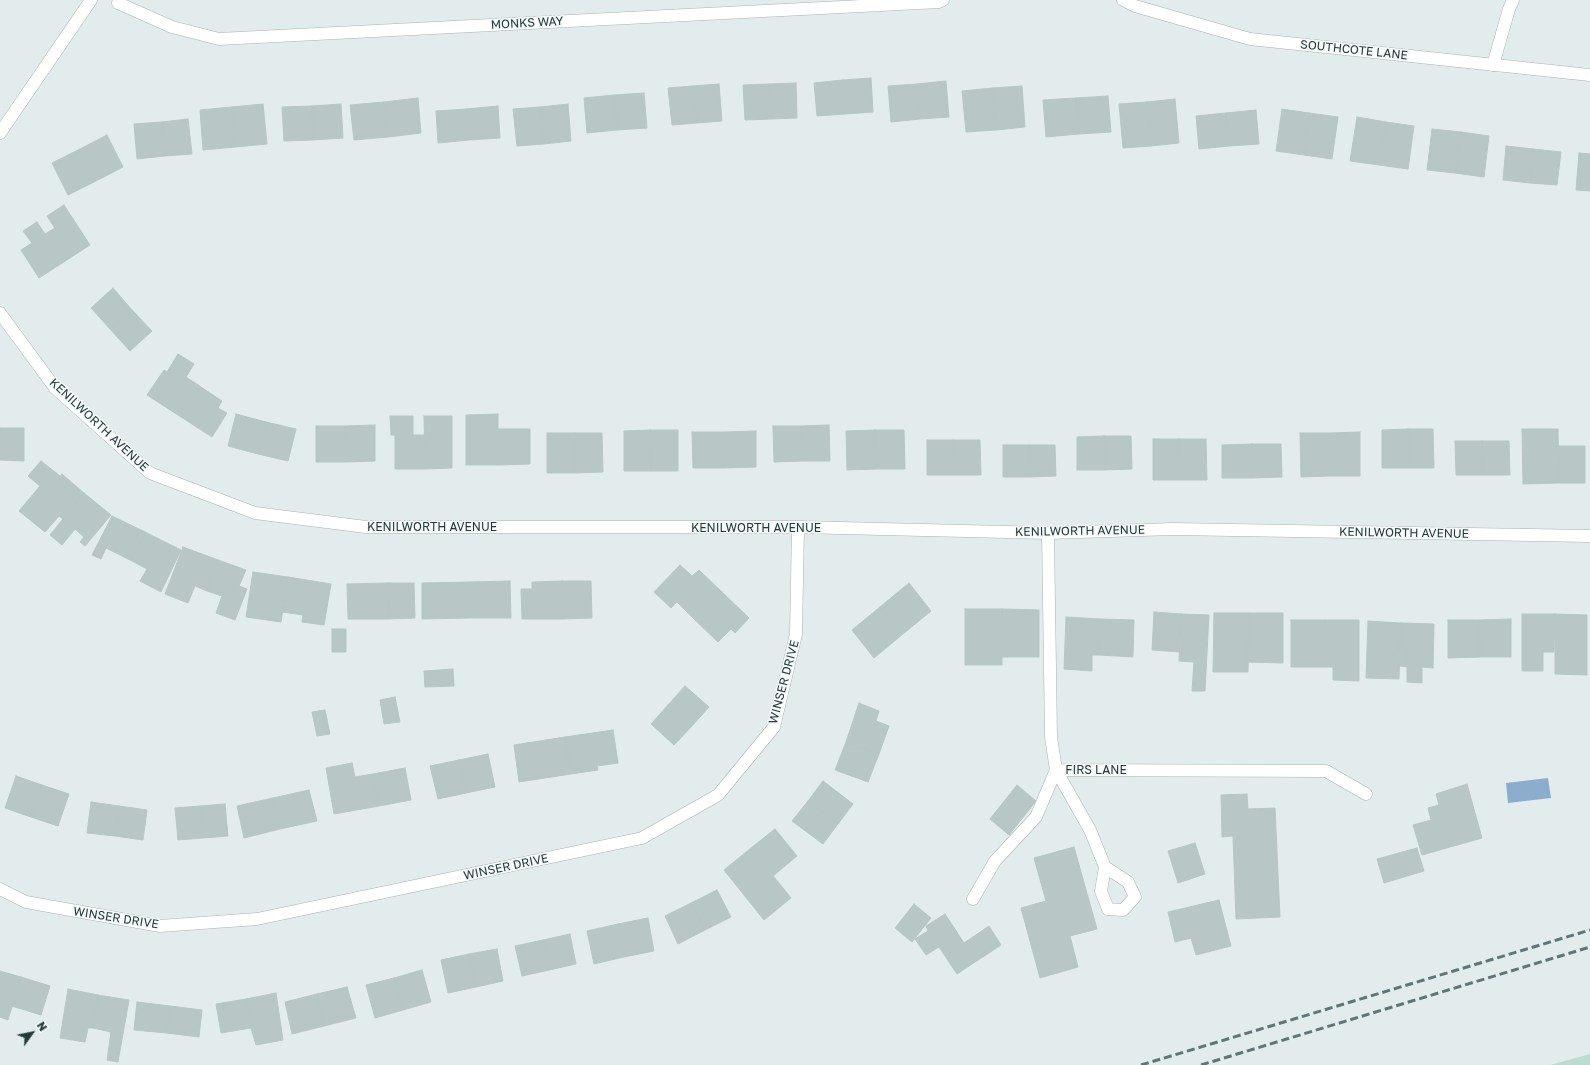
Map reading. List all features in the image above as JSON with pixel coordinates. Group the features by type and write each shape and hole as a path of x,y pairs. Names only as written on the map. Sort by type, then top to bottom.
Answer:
{"street":[{"path":"0,133 91,0"},
{"name":"MONKS WAY","path":"118,3 172,27 219,40 939,2 943,0"},
{"name":"SOUTHCOTE LANE","path":"1123,0 1135,6 1250,39 1590,75"},
{"path":"1493,65 1513,0"},
{"name":"KENILWORTH AVENUE","path":"0,313 55,388 150,473 255,513 366,527 798,527 1048,533 1173,529 1590,536"},
{"name":"WINSER DRIVE","path":"0,889 26,902 160,926 257,919 642,838 718,795 774,727 796,634 798,527"},
{"name":"FIRS LANE","path":"1048,533 1051,738 1056,770 1326,771 1366,794"},
{"path":"1056,770 1090,830 1105,867"},
{"path":"973,899 995,861 1036,817 1056,770"}],"green space":[{"path":"1590,1054 1590,1065 1550,1065"}],"water":[{"path":"1548,778 1551,798 1508,803 1506,783"}],"building":[{"path":"871,78 873,112 845,114 843,80"},
{"path":"843,80 845,114 817,116 814,83"},
{"path":"946,81 949,117 920,119 917,84"},
{"path":"796,83 797,118 771,119 769,84"},
{"path":"719,84 722,121 697,123 693,86"},
{"path":"769,84 771,119 745,120 743,85"},
{"path":"917,84 920,119 891,122 888,86"},
{"path":"693,86 697,123 672,125 668,88"},
{"path":"1022,86 1025,127 996,130 992,88"},
{"path":"992,88 996,130 966,132 962,91"},
{"path":"644,93 647,128 617,130 614,95"},
{"path":"614,95 617,130 587,133 584,98"},
{"path":"1108,96 1111,132 1079,134 1076,98"},
{"path":"418,98 421,133 388,137 384,102"},
{"path":"1076,98 1079,134 1046,137 1043,100"},
{"path":"1175,99 1179,143 1151,146 1147,102"},
{"path":"384,102 388,137 354,140 350,105"},
{"path":"1147,102 1151,146 1123,148 1119,104"},
{"path":"263,104 267,144 235,147 232,107"},
{"path":"341,104 343,138 313,140 312,106"},
{"path":"568,104 571,141 544,144 540,107"},
{"path":"312,106 313,140 284,141 282,107"},
{"path":"498,106 500,138 469,140 467,109"},
{"path":"232,107 235,147 203,150 200,110"},
{"path":"540,107 544,144 517,146 513,109"},
{"path":"467,109 469,140 438,143 436,111"},
{"path":"1282,109 1309,113 1304,155 1276,151"},
{"path":"1256,110 1259,144 1229,146 1226,113"},
{"path":"1226,113 1229,146 1199,149 1196,116"},
{"path":"1309,113 1338,117 1332,159 1304,155"},
{"path":"1357,117 1386,122 1379,165 1350,161"},
{"path":"188,119 192,154 165,156 162,122"},
{"path":"162,122 165,156 137,159 134,124"},
{"path":"1386,122 1414,126 1408,169 1379,165"},
{"path":"1432,129 1461,132 1455,173 1427,170"},
{"path":"1461,132 1489,136 1484,177 1455,173"},
{"path":"107,135 123,167 96,181 80,149"},
{"path":"1506,146 1533,149 1530,183 1503,180"},
{"path":"80,149 96,181 68,195 52,163"},
{"path":"1533,149 1561,152 1557,185 1530,183"},
{"path":"1579,153 1590,154 1590,191 1576,190"},
{"path":"64,205 90,245 73,256 47,216"},
{"path":"37,222 45,234 55,228 73,256 39,278 21,250 32,243 23,231"},
{"path":"113,288 132,310 110,329 91,308"},
{"path":"132,310 152,331 130,351 110,329"},
{"path":"178,354 194,364 186,377 198,385 178,415 147,395 164,370 167,372"},
{"path":"198,385 222,401 218,408 227,413 212,437 178,415"},
{"path":"236,414 266,422 258,454 228,446"},
{"path":"498,414 498,465 466,465 466,415"},
{"path":"390,416 413,416 413,435 425,435 425,469 395,469 395,435 391,435"},
{"path":"424,416 452,416 452,468 425,469"},
{"path":"266,422 296,429 288,461 258,454"},
{"path":"375,425 375,461 346,462 345,426"},
{"path":"829,425 830,461 802,461 801,426"},
{"path":"316,426 345,426 346,462 316,462"},
{"path":"773,426 801,426 802,461 774,462"},
{"path":"0,428 24,428 24,461 0,460"},
{"path":"498,429 530,429 530,464 498,465"},
{"path":"1408,429 1433,429 1434,468 1408,468"},
{"path":"1408,429 1408,468 1382,468 1382,430"},
{"path":"1522,429 1558,429 1559,483 1523,484"},
{"path":"650,430 678,430 678,471 651,471"},
{"path":"650,430 651,471 624,471 624,431"},
{"path":"875,430 904,430 905,469 876,469"},
{"path":"875,430 876,469 847,470 846,431"},
{"path":"756,431 756,467 724,468 724,432"},
{"path":"692,432 724,432 724,468 693,468"},
{"path":"1360,432 1360,476 1330,476 1330,433"},
{"path":"547,433 575,433 575,473 547,473"},
{"path":"575,433 602,433 603,472 575,473"},
{"path":"1300,433 1330,433 1330,476 1301,477"},
{"path":"1104,436 1131,436 1132,469 1104,470"},
{"path":"1104,436 1104,470 1077,470 1077,437"},
{"path":"1153,439 1179,439 1180,480 1153,480"},
{"path":"1179,439 1206,439 1207,480 1180,480"},
{"path":"927,440 953,440 954,475 927,475"},
{"path":"953,440 980,440 981,475 954,475"},
{"path":"1455,441 1482,441 1483,475 1456,475"},
{"path":"1482,441 1509,441 1510,475 1483,475"},
{"path":"1252,444 1281,444 1282,477 1252,478"},
{"path":"1252,444 1252,478 1222,478 1222,445"},
{"path":"1003,445 1029,445 1030,477 1003,477"},
{"path":"1029,445 1055,445 1056,476 1030,477"},
{"path":"1558,446 1585,446 1585,483 1559,483"},
{"path":"41,461 60,476 47,492 28,476"},
{"path":"62,474 84,493 63,519 59,516 45,532 19,511 40,486 47,492"},
{"path":"84,493 111,515 85,546 80,542 84,537 75,529 62,545 50,535"},
{"path":"112,516 145,532 132,561 106,548 101,559 92,555"},
{"path":"145,532 181,550 161,592 140,581 147,569 132,561"},
{"path":"183,547 218,560 207,591 195,586 188,603 165,594"},
{"path":"218,560 246,570 239,586 247,589 235,620 216,613 222,596 207,591"},
{"path":"680,565 692,576 699,570 722,592 695,620 677,602 671,608 654,592"},
{"path":"253,572 288,577 281,622 246,617"},
{"path":"288,577 331,584 324,625 302,622 303,615 283,612"},
{"path":"510,581 511,618 470,618 470,582"},
{"path":"562,581 591,581 592,618 562,619"},
{"path":"562,581 562,619 522,619 521,589 532,589 532,582"},
{"path":"470,582 470,618 422,619 422,583"},
{"path":"388,583 414,583 415,618 389,619"},
{"path":"388,583 389,619 348,619 347,584"},
{"path":"909,583 931,611 903,634 880,607"},
{"path":"722,592 749,618 735,633 731,629 718,642 695,620"},
{"path":"880,607 903,634 874,658 852,630"},
{"path":"965,609 1002,609 1002,665 965,665"},
{"path":"1002,609 1039,610 1039,657 1002,657"},
{"path":"1154,612 1181,614 1180,652 1152,650"},
{"path":"1214,613 1249,613 1248,672 1213,672"},
{"path":"1249,613 1283,613 1283,663 1248,662"},
{"path":"1181,614 1209,615 1205,691 1192,691 1194,662 1179,661"},
{"path":"1522,614 1555,614 1554,652 1543,652 1543,671 1522,671"},
{"path":"1555,614 1587,615 1587,675 1555,674"},
{"path":"1066,617 1100,619 1099,655 1092,655 1092,671 1064,669"},
{"path":"1100,619 1134,620 1133,657 1099,655"},
{"path":"1511,619 1511,657 1480,657 1479,620"},
{"path":"1291,620 1325,620 1325,667 1291,667"},
{"path":"1325,620 1359,620 1359,681 1333,680 1333,667 1325,667"},
{"path":"1448,620 1479,620 1480,657 1448,658"},
{"path":"1368,621 1401,623 1399,679 1366,678"},
{"path":"1401,623 1434,624 1433,668 1422,667 1422,683 1407,682 1407,667 1400,666"},
{"path":"332,629 346,629 346,652 332,652"},
{"path":"453,669 454,686 425,687 424,671"},
{"path":"685,686 709,707 692,726 668,705"},
{"path":"395,697 400,722 384,724 380,700"},
{"path":"859,703 879,711 876,721 889,726 879,754 846,742"},
{"path":"668,705 692,726 674,745 651,724"},
{"path":"325,710 330,734 317,736 312,712"},
{"path":"613,730 618,763 597,766 598,770 571,774 565,737"},
{"path":"565,737 571,774 519,782 514,745"},
{"path":"846,742 879,754 868,782 835,770"},
{"path":"488,754 495,787 466,793 459,760"},
{"path":"459,760 466,793 438,799 430,766"},
{"path":"352,763 355,777 373,774 379,806 334,814 326,768"},
{"path":"405,768 411,800 379,806 373,774"},
{"path":"16,776 42,785 31,817 5,808"},
{"path":"823,781 853,804 838,824 808,801"},
{"path":"1467,784 1482,838 1422,855 1413,825 1431,820 1428,808 1439,805 1436,794"},
{"path":"42,785 69,794 58,826 31,817"},
{"path":"1017,785 1036,801 1009,835 990,819"},
{"path":"309,790 317,821 280,829 273,798"},
{"path":"1247,794 1248,809 1275,808 1280,917 1236,919 1233,836 1222,837 1221,795"},
{"path":"273,798 280,829 244,838 237,806"},
{"path":"808,801 838,824 823,844 792,821"},
{"path":"91,802 119,806 115,836 87,833"},
{"path":"225,804 228,836 203,838 200,806"},
{"path":"119,806 147,810 143,840 115,836"},
{"path":"200,806 203,838 178,840 175,808"},
{"path":"775,829 797,856 773,876 751,848"},
{"path":"1195,843 1205,874 1178,883 1168,851"},
{"path":"1074,847 1097,929 1070,936 1078,967 1040,978 1021,908 1046,901 1034,858"},
{"path":"751,848 791,898 764,920 724,870"},
{"path":"1417,848 1424,871 1384,883 1377,859"},
{"path":"717,890 731,917 705,930 691,903"},
{"path":"1219,900 1231,946 1196,955 1191,938 1175,942 1168,912"},
{"path":"691,903 705,930 678,944 665,916"},
{"path":"914,904 931,918 912,942 895,928"},
{"path":"945,914 964,943 989,926 1001,945 957,974 939,947 926,955 915,939 928,931 926,926"},
{"path":"648,918 654,951 624,957 618,924"},
{"path":"618,924 624,957 594,964 587,931"},
{"path":"570,934 576,964 549,970 543,940"},
{"path":"543,940 549,970 522,976 515,946"},
{"path":"497,949 503,981 476,987 469,954"},
{"path":"469,954 476,987 448,993 441,960"},
{"path":"422,970 431,1002 403,1010 394,978"},
{"path":"0,971 21,977 8,1020 0,1017"},
{"path":"21,977 50,986 41,1015 12,1006"},
{"path":"394,978 403,1010 375,1018 366,985"},
{"path":"347,987 356,1018 324,1026 317,994"},
{"path":"68,989 98,995 93,1028 88,1028 85,1042 60,1038"},
{"path":"276,993 283,1040 256,1045 251,1028 246,999"},
{"path":"317,994 324,1026 292,1034 285,1002"},
{"path":"98,995 129,1000 118,1062 107,1060 111,1032 93,1028"},
{"path":"246,999 251,1028 221,1033 216,1004"},
{"path":"137,1002 170,1006 167,1033 134,1030"},
{"path":"170,1006 202,1010 199,1037 167,1033"}],"railway":[{"path":"1141,1065 1590,930"},
{"path":"1201,1065 1590,947"}]}
